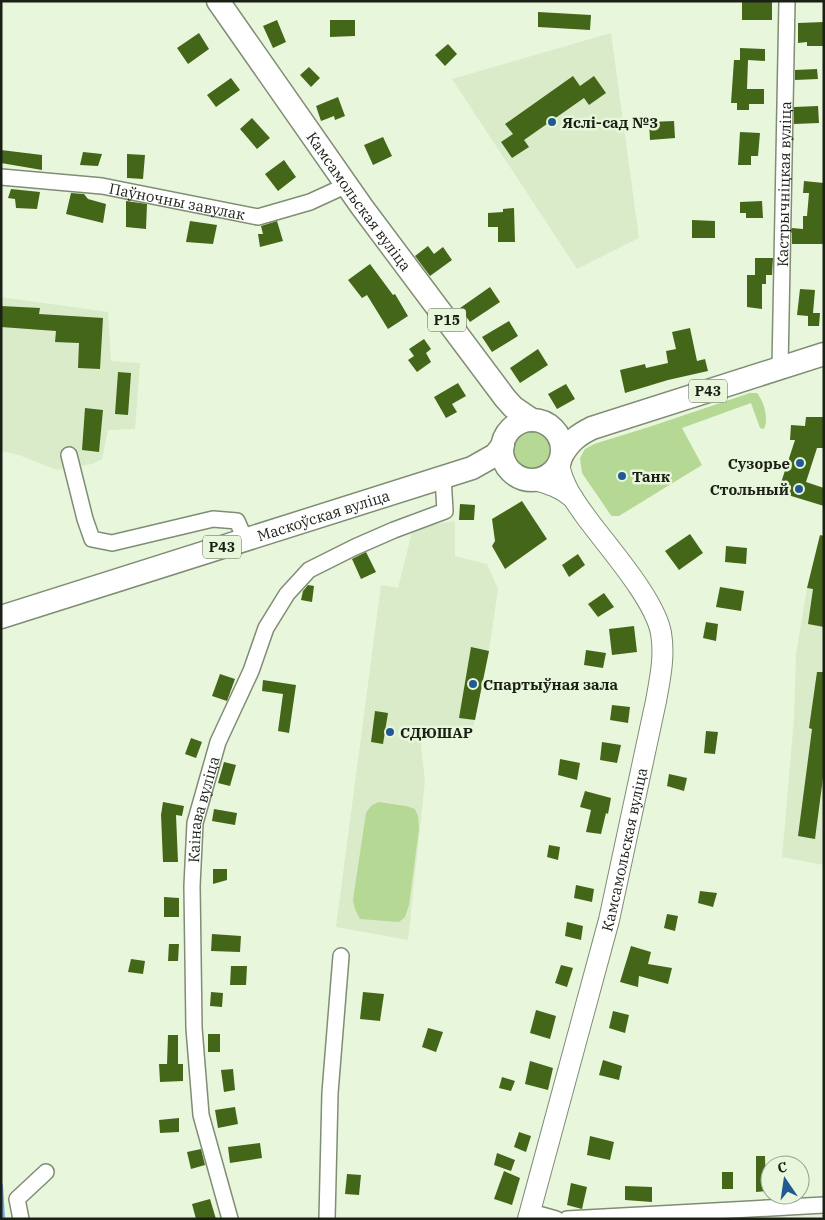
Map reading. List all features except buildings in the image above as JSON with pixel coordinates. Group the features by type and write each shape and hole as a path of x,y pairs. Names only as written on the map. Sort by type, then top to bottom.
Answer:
{"main road":[{"name":"Камсамольская вуліца","path":"218,1 362,207 505,398 513,408 540,422"},
{"name":"Р43","path":"525,477 544,478 553,472 567,446 578,435 592,428 824,354"},
{"name":"Камсамольская вуліца","path":"504,441 509,423 509,412 505,398"},
{"name":"Р43","path":"504,441 517,425 522,422 540,422 564,429 592,428"},
{"path":"540,422 556,432 562,443 561,460"},
{"path":"504,441 503,456 507,466 525,477"},
{"name":"Маскоўская вуліца","path":"1,617 472,468 495,455 504,441"},
{"name":"Камсамольская вуліца","path":"530,1215 609,920 662,666 661,633 652,609 638,587 572,498 561,475 561,460"},
{"name":"Маскоўская вуліца","path":"472,468 488,467 502,469 525,477"},
{"name":"Камсамольская вуліца","path":"525,477 553,485 563,490 572,498"}],"street":[{"name":"Кастрычніцкая вуліца","path":"780,368 787,1"},
{"name":"Паўночны завулак","path":"1,177 102,186 258,217 310,202 347,185"},
{"path":"69,455 92,539 112,543 213,519 237,521 246,539"},
{"name":"Каінава вуліца","path":"230,1219 201,1115 194,1028 192,886 195,823 218,742 251,671 266,628 287,594 310,570 355,547 445,511 443,477"},
{"path":"327,1219 330,1093 341,956"},
{"path":"21,1219 17,1199 46,1172"},
{"path":"567,1219 824,1204"},
{"path":"530,1215 556,1219"}],"shaded area":[{"name":"Яслі-сад №3","path":"611,33 639,238 577,269 452,79"},
{"path":"1,297 108,312 111,361 140,363 135,429 108,430 102,459 92,464 57,470 19,455 1,451"},
{"name":"СДЮШАР","path":"455,521 455,556 487,564 498,589 489,651 471,737 419,728 425,781 408,940 336,927 381,585 398,588 413,528"},
{"path":"807,588 824,592 824,865 782,857 794,719 796,654"}],"green space":[{"path":"750,393 757,393 764,405 766,420 764,429 760,428 751,403 682,428 702,465 619,516 612,516 610,514 582,473 580,458 585,449 594,444"},
{"path":"532,430 546,435 551,449 546,463 532,468 518,463 513,449 518,435"},
{"path":"378,802 415,809 418,816 419,829 409,905 405,917 399,922 360,919 353,900 366,813 371,806"}],"waterway":[{"path":"1,1185 3,1219"}],"place":[{"name":"Яслі-сад №3","path":"552,122"},
{"name":"Сузорье","path":"800,463"},
{"name":"Танк","path":"622,476"},
{"name":"Стольный","path":"799,489"},
{"name":"Спартыўная зала","path":"473,684"},
{"name":"СДЮШАР","path":"390,732"}]}
